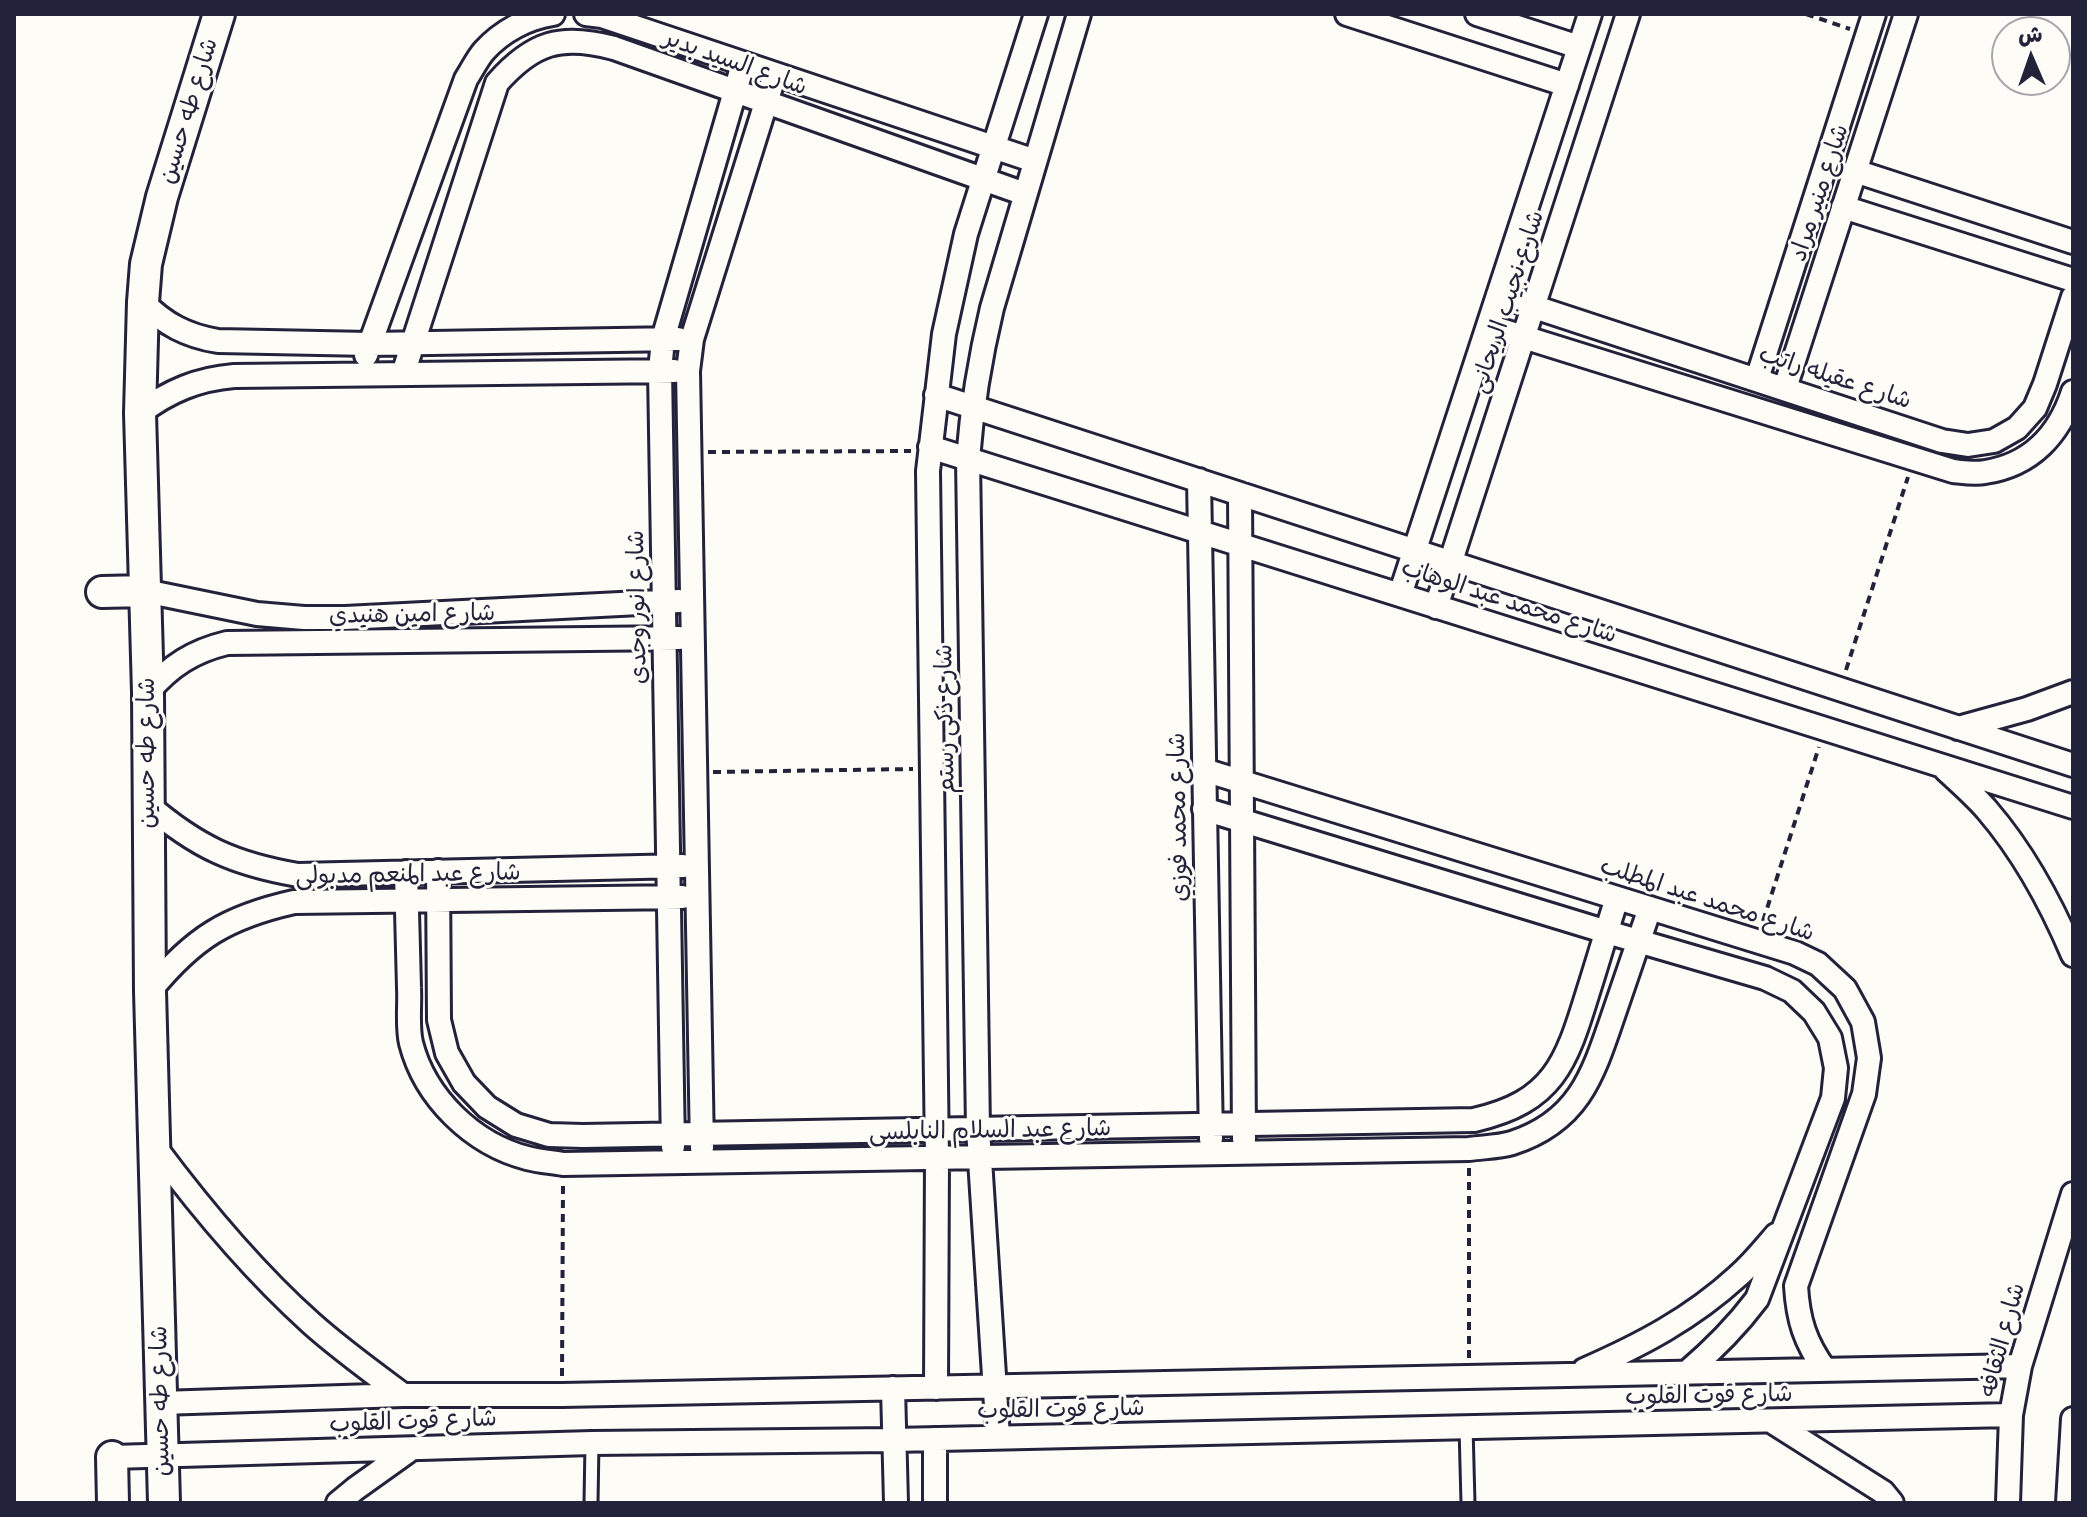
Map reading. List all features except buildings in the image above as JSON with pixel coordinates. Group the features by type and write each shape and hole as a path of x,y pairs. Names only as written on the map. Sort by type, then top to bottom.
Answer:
{"street":[{"name":"شارع طه حسين","path":"164,1503 150,991 148,692 140,413 143,302 146,264 162,197 219,14"},
{"path":"358,375 466,79 484,51 508,30 538,16 553,14"},
{"name":"شارع السيد بدير","path":"586,14 602,16 1035,161"},
{"name":"شارع ذكى رستم","path":"936,1388 937,1157 928,471 944,334 955,280 966,234 1036,14"},
{"name":"شارع ذكى رستم","path":"998,1437 978,1129 968,459 972,407 992,308 1079,14"},
{"path":"1347,14 1567,85"},
{"path":"1477,14 1579,47"},
{"name":"شارع نجيب الريحانى","path":"1400,595 1590,14"},
{"name":"شارع نجيب الريحانى","path":"1436,607 1628,14"},
{"name":"شارع منير مراد","path":"1785,388 1906,14"},
{"name":"شارع منير مراد","path":"1757,379 1871,24"},
{"name":"شارع السيد بدير","path":"403,374 497,83 514,64 537,49 562,42 589,41 614,48 1025,194"},
{"name":"شارع انور وجدى","path":"673,1162 660,371 663,339 743,64"},
{"path":"702,1161 688,371 692,339 775,74"},
{"path":"1855,171 2073,242"},
{"path":"1843,207 2073,280"},
{"name":"شارع عقيله راتب","path":"1498,295 1942,441 1968,445 1994,441 2017,428 2035,408 2073,297"},
{"path":"143,302 169,324 201,338 235,342 414,344 692,339"},
{"path":"1488,326 1953,471 1983,473 2012,465 2037,450 2057,428 2073,392"},
{"path":"140,413 168,394 200,381 217,378 688,371"},
{"name":"شارع محمد عبد الوهاب","path":"936,395 2073,765"},
{"name":"شارع محمد عبد الوهاب","path":"930,449 2073,807"},
{"name":"شارع محمد فوزي","path":"1199,480 1211,1153"},
{"path":"1240,494 1244,1152"},
{"path":"102,592 145,591"},
{"name":"شارع امين هنيدي","path":"145,591 257,614 304,618 692,601"},
{"name":"شارع امين هنيدي","path":"148,692 168,671 191,654 227,643 693,638"},
{"path":"1958,728 2027,709 2073,692"},
{"path":"1943,766 1986,809 2024,858 2055,911 2073,955"},
{"name":"شارع محمد عبد المطلب","path":"1204,770 1795,953 1818,964 1845,989 1863,1022 1869,1058 1864,1094 1796,1286 1797,1309 1803,1331 1825,1370"},
{"name":"شارع عبد المنعم مدبولى","path":"148,805 202,845 232,859 298,875 697,865"},
{"path":"1204,809 1765,978 1792,991 1814,1012 1830,1038 1836,1068 1833,1098 1757,1299 1736,1327 1686,1373"},
{"name":"شارع عبد السلام النابلسى","path":"438,871 439,1020 447,1053 464,1083 487,1107 516,1125 549,1135 1474,1120 1499,1114 1523,1102 1544,1086 1560,1066 1572,1042 1617,898"},
{"name":"شارع عبد السلام النابلسى","path":"406,872 411,1040 420,1068 453,1115 476,1134 501,1149 528,1159 563,1164 1469,1149 1510,1144 1537,1133 1561,1116 1580,1095 1595,1070 1650,908"},
{"name":"شارع عبد المنعم مدبولى","path":"150,991 172,964 198,941 227,922 260,909 294,902 697,897"},
{"path":"155,1147 218,1228 268,1282 311,1323 403,1395"},
{"name":"شارع الثقافه","path":"2008,1503 2011,1415 2020,1366 2073,1194"},
{"path":"1574,1374 1634,1349 1689,1316 1739,1276 1783,1229"},
{"name":"شارع قوت القلوب","path":"161,1403 403,1395 562,1395 2020,1366"},
{"path":"893,1388 896,1503"},
{"name":"شارع قوت القلوب","path":"112,1457 592,1443 894,1440 2011,1415"},
{"path":"2068,1503 2073,1419"},
{"path":"1770,1421 1883,1492 1892,1503"},
{"path":"935,1439 935,1503"},
{"path":"338,1503 412,1449"},
{"name":"شارع طه حسين","path":"112,1457 113,1503"}],"lane":[{"path":"1466,1427 1468,1503"},
{"path":"591,1503 592,1443"}],"path":[{"path":"1806,14 1871,24"},
{"path":"689,452 930,449"},
{"path":"1840,689 1913,459"},
{"path":"1756,941 1825,729"},
{"path":"695,772 932,769"},
{"path":"1469,1149 1469,1377"},
{"path":"562,1395 563,1164"}]}
